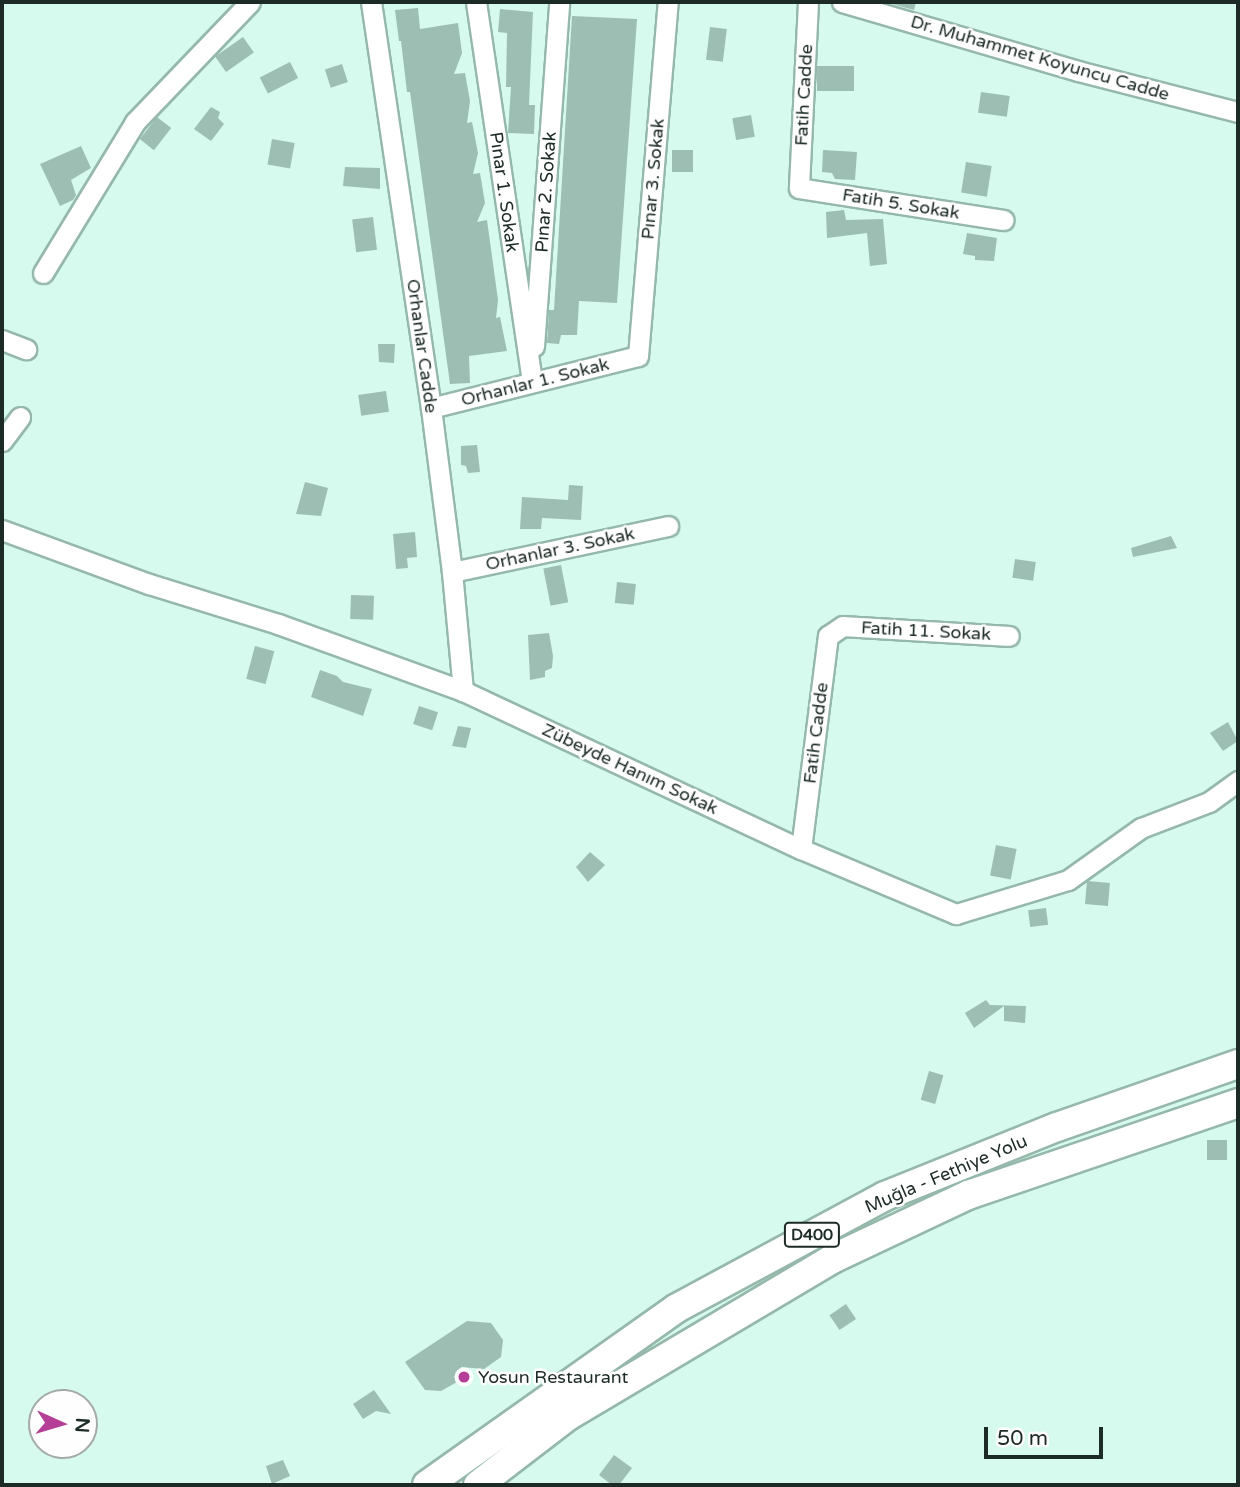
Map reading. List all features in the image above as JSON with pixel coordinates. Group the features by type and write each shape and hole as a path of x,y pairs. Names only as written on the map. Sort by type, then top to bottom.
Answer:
{"highway":[{"name":"Muğla - Fethiye Yolu","path":"427,1485 677,1308 885,1196 1057,1127 1238,1064"},
{"name":"Muğla - Fethiye Yolu","path":"478,1485 568,1416 832,1259 968,1195 1238,1103"}],"street":[{"path":"43,274 135,122 250,2"},
{"name":"Orhanlar Cadde","path":"371,2 431,408 452,572 463,691"},
{"name":"Pınar 1. Sokak","path":"476,2 532,382"},
{"name":"Pınar 2. Sokak","path":"532,382 559,2"},
{"name":"Pınar 3. Sokak","path":"638,356 668,2"},
{"name":"Fatih Cadde","path":"799,188 808,2"},
{"name":"Dr. Muhammet Koyuncu Cadde","path":"842,2 1077,71 1238,112"},
{"name":"Fatih 5. Sokak","path":"799,188 1004,220"},
{"path":"2,340 26,349"},
{"name":"Orhanlar 1. Sokak","path":"431,408 638,356"},
{"path":"2,441 20,417"},
{"name":"Orhanlar 3. Sokak","path":"452,572 668,526"},
{"name":"Zübeyde Hanım Sokak","path":"2,530 149,584 278,624 463,691 801,849 956,914 1068,880 1141,828 1209,802 1238,781"},
{"name":"Fatih Cadde","path":"801,849 828,636 843,626"},
{"name":"Fatih 11. Sokak","path":"843,626 1009,636"}],"building":[{"path":"885,2 916,2 914,10"},
{"path":"418,8 420,29 458,23 462,53 454,74 465,73 470,101 467,123 472,122 478,153 473,174 480,173 485,203 477,222 487,220 498,300 496,318 500,317 507,351 469,356 470,383 450,384 410,92 407,92 399,41 395,10"},
{"path":"500,9 533,12 529,105 535,105 534,134 508,133 511,87 506,87 507,33 498,32"},
{"path":"572,16 637,19 617,303 579,301 577,335 561,335 559,344 547,343 549,310 554,310"},
{"path":"710,27 727,29 723,62 706,60"},
{"path":"243,37 254,53 226,72 215,57"},
{"path":"290,62 298,78 268,93 260,77"},
{"path":"342,64 348,82 331,88 325,70"},
{"path":"817,66 854,66 854,91 817,91"},
{"path":"981,92 1010,96 1007,117 978,113"},
{"path":"211,107 220,112 218,118 224,124 211,141 194,129"},
{"path":"751,115 755,137 736,140 732,118"},
{"path":"157,117 171,128 154,150 140,139"},
{"path":"272,139 295,143 290,169 267,165"},
{"path":"81,146 91,168 71,180 76,195 73,200 60,206 40,164"},
{"path":"672,150 693,150 693,172 672,172"},
{"path":"823,150 857,152 855,180 835,179 832,173 822,172"},
{"path":"966,162 992,166 987,197 961,193"},
{"path":"345,167 380,168 380,189 343,186"},
{"path":"844,210 846,220 883,219 887,264 870,266 867,233 827,238 826,212"},
{"path":"373,217 377,250 356,252 352,220"},
{"path":"967,233 997,238 994,261 975,260 975,256 963,254"},
{"path":"378,344 395,344 394,363 379,362"},
{"path":"386,391 389,412 361,416 358,395"},
{"path":"477,445 480,472 468,473 466,466 461,465 461,446"},
{"path":"305,482 328,488 321,516 296,514"},
{"path":"569,485 583,486 581,520 542,518 541,529 520,529 522,497 568,500"},
{"path":"415,532 417,557 407,558 408,568 396,569 393,534"},
{"path":"1171,536 1177,548 1133,557 1131,548"},
{"path":"1015,559 1036,562 1033,581 1012,578"},
{"path":"561,565 568,602 551,606 543,568"},
{"path":"617,582 636,584 634,605 615,603"},
{"path":"351,595 374,596 373,620 350,619"},
{"path":"549,633 552,668 545,671 545,677 530,680 528,635"},
{"path":"255,646 274,651 266,684 246,679"},
{"path":"320,670 337,676 343,682 372,689 363,716 311,697"},
{"path":"419,706 438,712 432,730 413,724"},
{"path":"1228,722 1238,741 1223,751 1210,733"},
{"path":"458,726 471,728 466,748 452,746"},
{"path":"996,845 1017,849 1011,879 990,875"},
{"path":"590,852 605,865 588,882 576,867"},
{"path":"1087,881 1110,883 1108,906 1085,904"},
{"path":"1046,908 1048,925 1030,927 1028,910"},
{"path":"986,1000 990,1005 1026,1006 1025,1023 1004,1021 1004,1006 974,1028 965,1013"},
{"path":"929,1071 943,1075 935,1104 921,1100"},
{"path":"1207,1140 1227,1140 1227,1160 1207,1160"},
{"path":"846,1304 856,1319 839,1330 829,1315"},
{"path":"467,1321 491,1323 503,1340 501,1357 484,1369 461,1367 457,1382 441,1391 425,1390 405,1362"},
{"path":"374,1390 391,1414 376,1411 363,1419 353,1404"},
{"path":"614,1455 632,1468 619,1485 612,1485 599,1475"},
{"path":"283,1460 290,1476 272,1484 266,1466"}],"place":[{"name":"Yosun Restaurant","path":"464,1377"}]}
